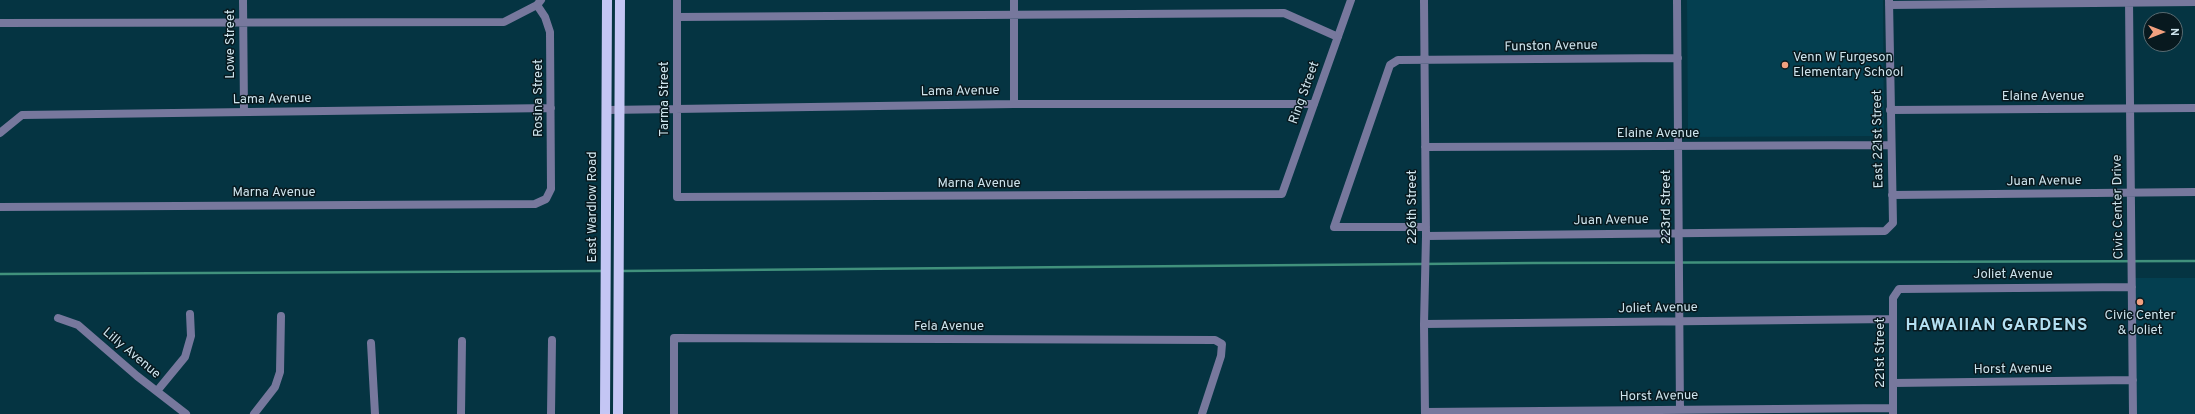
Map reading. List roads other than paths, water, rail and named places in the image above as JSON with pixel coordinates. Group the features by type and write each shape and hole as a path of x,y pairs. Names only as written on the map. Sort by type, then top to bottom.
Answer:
{"main road":[{"name":"East Wardlow Road","path":"605,414 607,0"},
{"name":"East Wardlow Road","path":"618,414 620,0"}],"street":[{"name":"Lowe Street","path":"243,0 244,112"},
{"name":"Tarma Street","path":"677,0 677,197"},
{"path":"1014,0 1014,104"},
{"name":"Ring Street","path":"1282,194 1351,0"},
{"name":"226th Street","path":"1424,0 1426,147 1424,324 1425,413"},
{"name":"223rd Street","path":"1677,0 1680,411"},
{"name":"Civic Center Drive","path":"2129,1 2133,414"},
{"path":"0,23 243,21 504,22 539,2"},
{"name":"Rosina Street","path":"539,2 550,32 551,189 546,199"},
{"path":"1889,2 2195,2"},
{"name":"East 221st Street","path":"1889,2 1893,224 1890,228"},
{"path":"677,17 1284,13 1338,37"},
{"name":"Funston Avenue","path":"1426,226 1334,227 1390,65 1398,60 1678,58"},
{"name":"Lama Avenue","path":"607,110 1014,104 1314,104"},
{"name":"Lama Avenue","path":"0,133 22,115 551,108"},
{"name":"Elaine Avenue","path":"1890,110 2195,108"},
{"name":"Elaine Avenue","path":"1426,147 1891,145"},
{"name":"Juan Avenue","path":"1892,195 2195,192"},
{"name":"Marna Avenue","path":"677,197 1282,194"},
{"name":"Marna Avenue","path":"0,207 535,204 546,199"},
{"name":"Juan Avenue","path":"1426,236 1679,232 1885,231 1890,228"},
{"name":"Joliet Avenue","path":"1896,293 1899,289 1905,288 2132,287"},
{"name":"221st Street","path":"1893,411 1893,304 1896,293"},
{"path":"157,391 185,356 191,336 190,314"},
{"path":"254,414 275,387 280,372 281,316"},
{"name":"Lilly Avenue","path":"58,318 78,325 186,414"},
{"name":"Joliet Avenue","path":"1424,324 1893,319"},
{"name":"Fela Avenue","path":"674,414 674,338 1215,340 1222,344 1221,356 1202,414"},
{"path":"551,414 552,340"},
{"path":"462,341 462,414"},
{"path":"371,343 375,414"},
{"name":"Horst Avenue","path":"1893,383 2133,380"},
{"name":"Horst Avenue","path":"1425,413 1893,411"}],"waterway":[{"path":"622,271 1533,263 2195,261"},
{"path":"0,274 603,271"}],"place":[{"name":"Venn W Furgeson Elementary School","path":"1785,65"},
{"name":"Civic Center & Joliet","path":"2140,302"}],"district":[{"name":"HAWAIIAN GARDENS","path":"1997,327"}]}
